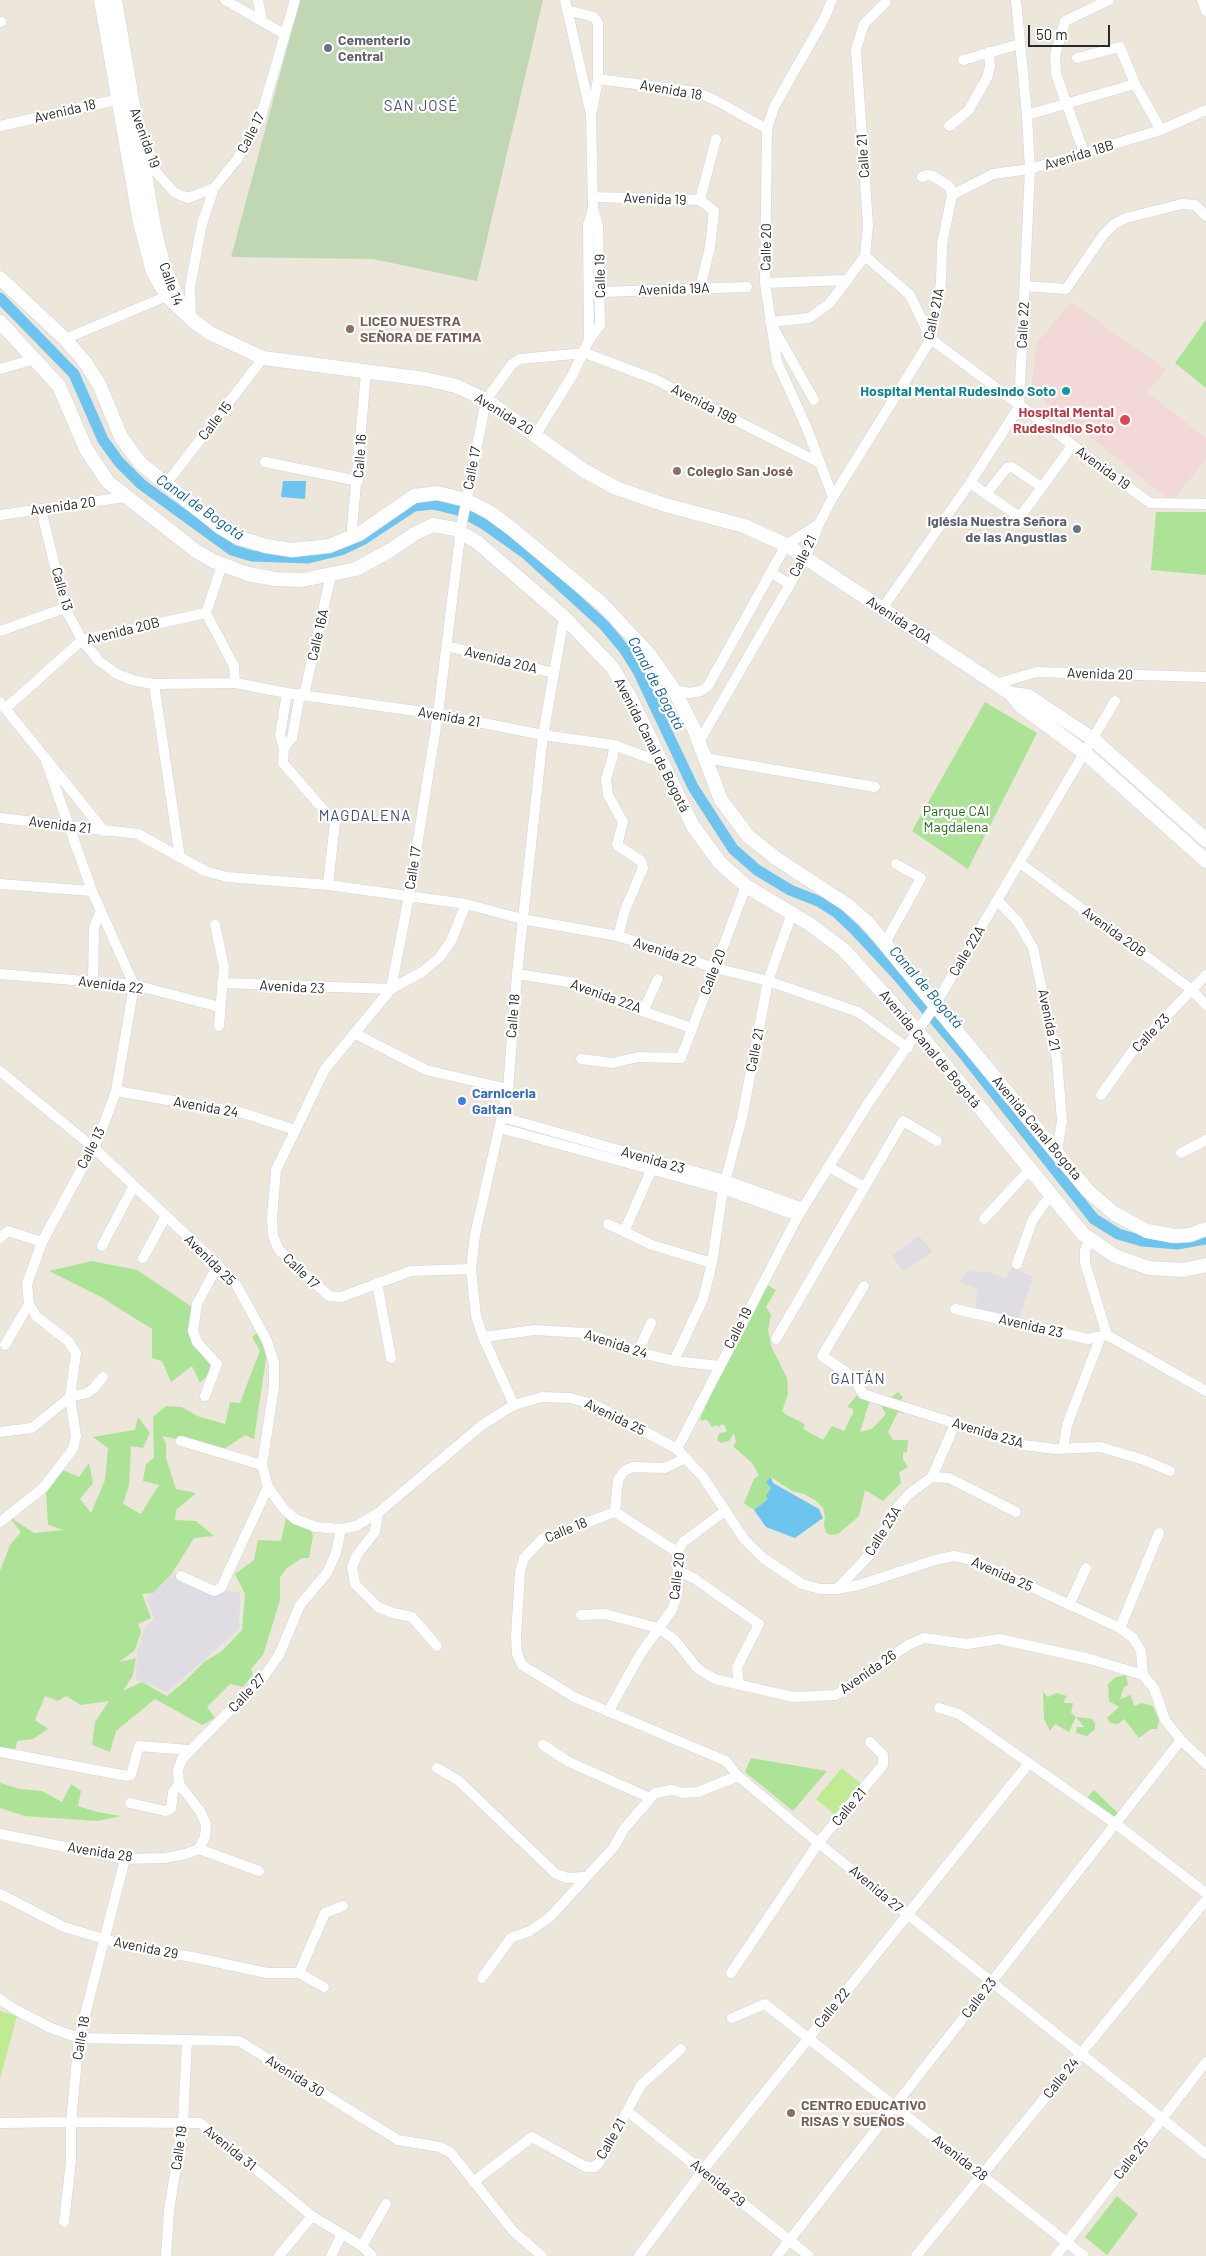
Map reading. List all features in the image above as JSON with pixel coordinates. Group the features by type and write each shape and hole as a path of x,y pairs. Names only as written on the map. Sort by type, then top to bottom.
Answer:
{"main road":[{"name":"Calle 14","path":"100,0 163,264 187,315"},
{"name":"Calle 14","path":"115,0 124,98 140,223 153,272 167,296 187,315"},
{"path":"0,278 65,339 96,378 126,446 140,463 220,528 249,541 278,548 306,550 330,546 351,539 414,496 437,493 466,502 498,519 601,602 649,654 674,690 699,742 721,800 748,836 777,860 855,912 885,943 933,1008"},
{"name":"Avenida 20","path":"187,315 210,333 263,358 366,373 424,379 456,386 486,400 536,434 583,470 616,488 662,504 744,526 786,545"},
{"name":"Avenida Canal de Bogotá","path":"0,322 59,386 86,449 108,482 196,551 222,565 248,574 276,579 302,580 331,575 367,564 427,527 442,525 460,530 485,549 564,617 612,667 631,699 660,762 703,842 720,863 746,886 827,935 844,950 919,1029 1050,1196 1090,1240 1114,1256 1149,1268 1184,1270 1206,1265"},
{"name":"Avenida 20A","path":"786,545 1011,694 1021,706 1085,753 1206,861"},
{"name":"Avenida 20A","path":"1011,694 1028,696 1093,739 1206,840"},
{"name":"Avenida Canal Bogota","path":"933,1008 1096,1199 1126,1221 1154,1233 1184,1235 1206,1229"}],"street":[{"path":"225,0 284,34"},
{"path":"258,0 262,21"},
{"name":"Calle 17","path":"187,315 190,286 202,224 214,188 238,158 261,116 295,0"},
{"name":"Calle 20","path":"832,0 824,19 774,107 767,128 765,283 777,362 806,426 833,497"},
{"name":"Calle 22","path":"882,609 970,483 1019,407 1030,169 1016,0"},
{"path":"1084,153 1056,74 1055,56 1058,37 1065,21 1109,0"},
{"path":"1202,0 1206,11"},
{"name":"Calle 21","path":"770,322 809,318 828,304 865,256 868,226 856,50 864,24 886,1"},
{"name":"Calle 19","path":"566,5 594,17 598,23 598,78 591,115"},
{"name":"Calle 19","path":"566,5 591,115 593,210 598,225 601,292 600,325 589,340"},
{"path":"963,60 1020,44"},
{"path":"1077,58 1120,46 1135,84 1161,130"},
{"path":"949,126 968,111 987,78 990,67 989,52"},
{"name":"Avenida 18","path":"598,78 696,92 716,100 767,128"},
{"path":"1027,115 1135,84"},
{"name":"Avenida 18","path":"0,126 124,98"},
{"name":"Avenida 19","path":"124,98 156,172 175,193 188,198 214,188"},
{"name":"Avenida 18B","path":"952,195 993,174 1030,169 1161,130 1206,110"},
{"path":"700,200 716,139"},
{"path":"922,177 927,174 933,176 950,187 952,195"},
{"name":"Calle 21A","path":"819,524 833,497 931,339 941,283 942,244 952,195"},
{"name":"Avenida 19","path":"593,197 700,200 714,211 710,247 700,288"},
{"path":"1025,286 1066,288 1104,234 1114,224 1126,218 1182,204 1195,206 1206,216"},
{"name":"Calle 19","path":"536,434 585,353 589,340 588,224 593,210"},
{"name":"Avenida 19","path":"865,256 910,294 931,339 1019,407 1150,503 1206,504"},
{"path":"765,283 848,280"},
{"name":"Avenida 19A","path":"601,292 747,287"},
{"path":"65,339 167,296"},
{"path":"770,322 814,400"},
{"name":"Calle 17","path":"377,1283 341,1296 329,1296 279,1250 273,1236 276,1170 326,1069 391,989 409,896 438,714 460,530 486,400 512,364 520,359 585,353"},
{"name":"Avenida 19B","path":"585,353 654,378 820,463"},
{"name":"Calle 15","path":"166,484 263,358"},
{"path":"0,369 35,359"},
{"name":"Calle 16","path":"351,539 358,481 366,373"},
{"path":"970,483 1020,517 1072,446"},
{"path":"265,462 358,481"},
{"path":"987,493 1007,468 1012,467 1041,487"},
{"name":"Avenida 20","path":"0,514 41,510 125,497"},
{"name":"Calle 13","path":"41,510 65,608 82,640 99,661 117,674 135,682 154,684"},
{"name":"Calle 21","path":"674,690 690,693 701,691 708,686 786,545 819,524"},
{"name":"Calle 21","path":"699,742 805,558 819,524"},
{"path":"222,565 206,613 234,666 236,683"},
{"path":"771,573 790,584"},
{"name":"Calle 16A","path":"284,748 292,738 331,575"},
{"path":"0,631 65,608"},
{"name":"Avenida 20B","path":"3,705 82,640 206,613"},
{"name":"Calle 18","path":"514,1405 482,1337 476,1316 471,1269 475,1235 508,1088 522,919 543,735 564,617"},
{"name":"Avenida 20A","path":"447,646 554,673"},
{"name":"Avenida 20","path":"996,684 1036,672 1206,678"},
{"name":"Avenida 21","path":"154,684 236,683 287,693 438,714 543,735 614,745 660,762"},
{"path":"154,684 180,858"},
{"path":"287,693 280,735 284,748 283,763 335,823 328,885"},
{"name":"Calle 22A","path":"801,1212 867,1105 908,1048 933,1008 1115,701"},
{"path":"3,705 104,831"},
{"path":"614,745 613,756 606,779 608,795 623,822 617,845 641,861 644,868 625,910 618,936"},
{"path":"705,758 875,787"},
{"path":"46,761 92,890 134,985"},
{"name":"Avenida 21","path":"0,818 71,828 138,834 205,870 227,876 328,885 409,896"},
{"name":"Avenida 20B","path":"1020,863 1192,990 1206,1005"},
{"path":"885,943 921,878 896,864"},
{"path":"0,884 92,890"},
{"name":"Calle 20","path":"581,1059 612,1063 638,1057 681,1058 746,886"},
{"name":"Avenida 22","path":"409,896 466,904 522,919 618,936 715,968 768,981 858,1012 908,1048"},
{"name":"Avenida 21","path":"997,900 1018,922 1033,948 1057,1060 1062,1121 1057,1151"},
{"path":"391,989 422,972 439,958 451,941 466,904"},
{"path":"93,982 94,927 101,911"},
{"name":"Calle 21","path":"674,1361 703,1299 712,1262 724,1184 742,1118 768,981 792,913"},
{"path":"214,925 224,967 219,1026"},
{"name":"Avenida 22","path":"0,974 134,985 220,1007"},
{"name":"Avenida 22A","path":"517,974 575,983 630,1006 644,1009 692,1028"},
{"name":"Calle 23","path":"1101,1095 1131,1053 1206,975"},
{"path":"644,1009 658,979"},
{"name":"Avenida 23","path":"222,983 391,989"},
{"name":"Calle 13","path":"29,1304 27,1284 42,1242 94,1148 116,1091 134,985"},
{"path":"354,1033 426,1070 508,1088"},
{"path":"0,1071 94,1148"},
{"name":"Avenida 24","path":"116,1091 243,1113 295,1130"},
{"path":"776,1339 903,1121 937,1141"},
{"name":"Avenida 23","path":"501,1122 724,1184 801,1212"},
{"path":"1181,1153 1206,1140"},
{"name":"Avenida 25","path":"94,1148 133,1187 218,1265 237,1286 267,1341 274,1363 274,1387 262,1465 268,1487 283,1508 295,1519 316,1527 341,1529 356,1526 378,1513 482,1425 514,1405 542,1397 570,1398 593,1404 677,1449 703,1477 744,1539 763,1558 802,1584 820,1589 837,1589 859,1585 935,1560 954,1556 974,1560 1120,1628 1133,1638 1141,1651 1143,1675 1154,1688 1166,1720 1181,1740 1206,1764"},
{"path":"624,1232 654,1166"},
{"path":"829,1167 864,1188"},
{"path":"984,1219 1029,1170"},
{"path":"102,1246 133,1187"},
{"path":"1017,1264 1032,1221 1050,1196"},
{"name":"Calle 19","path":"677,1449 801,1212"},
{"path":"143,1258 166,1216"},
{"path":"608,1224 652,1245 712,1262"},
{"path":"0,1238 8,1231 42,1242"},
{"path":"1063,1449 1067,1425 1104,1336 1085,1263 1085,1250 1090,1240"},
{"path":"205,1396 217,1364 197,1342 193,1331 197,1304 218,1265"},
{"path":"390,1358 377,1283 411,1271 471,1269"},
{"name":"Avenida 23A","path":"864,1286 822,1356 853,1377 862,1394 875,1400 956,1422 1022,1445 1063,1449 1100,1447 1144,1460 1170,1472"},
{"path":"0,1522 43,1488 73,1449 76,1436 70,1397 76,1353 68,1341 36,1316 29,1304 5,1345"},
{"name":"Avenida 23","path":"955,1309 1088,1339 1104,1336"},
{"path":"638,1352 650,1323"},
{"name":"Avenida 24","path":"482,1337 535,1330 561,1330 585,1333 638,1352 674,1361 719,1366"},
{"path":"1104,1336 1206,1391"},
{"path":"0,1432 32,1428 70,1397 87,1393 103,1377"},
{"path":"956,1422 932,1478 949,1478 1016,1512"},
{"path":"181,1441 262,1465"},
{"path":"677,1552 616,1512 618,1480 624,1471 633,1467 665,1468 686,1458"},
{"name":"Calle 23A","path":"837,1589 874,1550 894,1510 909,1494 932,1478"},
{"path":"181,1576 214,1591 221,1588 268,1487"},
{"name":"Calle 20","path":"658,1628 672,1610 678,1591 679,1571 677,1552 683,1542 725,1511"},
{"name":"Calle 18","path":"522,1665 517,1654 516,1637 520,1572 524,1558 542,1539 616,1512"},
{"path":"378,1513 375,1532 357,1555 352,1567 355,1584 378,1607 393,1613 412,1617 437,1646"},
{"name":"Calle 27","path":"130,1803 165,1810 171,1809 174,1792 179,1784 178,1770 189,1750 265,1675 279,1655 300,1605 327,1573 336,1553 341,1529"},
{"path":"1120,1628 1159,1533"},
{"path":"1069,1605 1086,1568"},
{"path":"679,1571 695,1579 759,1624 737,1667 739,1685"},
{"name":"Avenida 26","path":"581,1615 605,1614 658,1628 674,1639 698,1669 715,1679 794,1697 836,1695 908,1644 924,1638 967,1644 1000,1639 1062,1652 1143,1675"},
{"path":"608,1712 623,1682 658,1628"},
{"name":"Avenida 27","path":"522,1665 574,1697 726,1762 738,1776 907,1915 1206,2154"},
{"path":"939,1708 959,1714 1116,1824 1206,1893"},
{"name":"Calle 23","path":"777,2256 1181,1740"},
{"name":"Calle 21","path":"731,1973 819,1842 883,1765 882,1755 870,1742"},
{"path":"543,1745 569,1762 650,1798"},
{"path":"0,1752 127,1776 131,1775 139,1746 189,1750"},
{"name":"Calle 22","path":"638,2256 703,2170 1029,1763"},
{"path":"437,1768 459,1781 556,1874 568,1878 584,1877"},
{"path":"482,1978 511,1938 530,1931 550,1917 584,1877 614,1847 624,1829 654,1793 672,1790 683,1793 698,1792 738,1776"},
{"path":"179,1784 200,1811 206,1824 204,1837 199,1849 259,1871"},
{"name":"Avenida 28","path":"0,1834 125,1859 165,1858 186,1854 199,1849"},
{"name":"Calle 18","path":"64,2222 71,2161 71,2122 79,2038 125,1859"},
{"name":"Avenida 29","path":"0,1894 64,1927 132,1947 192,1957 252,1971 299,1973"},
{"name":"Calle 24","path":"916,2256 1206,1900"},
{"path":"324,1987 299,1973 325,1913 343,1906"},
{"name":"Avenida 30","path":"0,1999 16,2010 51,2028 79,2038 239,2041 398,2140 440,2148 451,2154 514,2232 542,2256"},
{"name":"Avenida 28","path":"732,2018 765,2004 1084,2256"},
{"name":"Calle 19","path":"166,2256 182,2122 187,2040"},
{"name":"Calle 21","path":"473,2182 532,2137 586,2167 594,2167 599,2163 641,2085 681,2049"},
{"name":"Calle 25","path":"1056,2256 1206,2062"},
{"name":"Avenida 29","path":"627,2112 703,2170 809,2256"},
{"name":"Avenida 31","path":"0,2123 200,2123 312,2216 362,2246 372,2256"},
{"path":"362,2246 386,2204"},
{"path":"279,2256 312,2216"},
{"path":"331,2256 342,2234"}],"shaded area":[{"name":"Hospital Mental Rudesindio Soto","path":"1071,302 1166,370 1147,392 1206,438 1206,459 1172,502 1031,390 1037,343"},
{"path":"919,1236 933,1252 903,1271 892,1256"},
{"path":"1012,1268 1033,1277 1019,1319 976,1308 977,1289 960,1282 966,1271 988,1272 1006,1278"},
{"path":"177,1572 221,1590 240,1593 239,1629 167,1692 136,1679 137,1654 145,1627 154,1619 147,1598"}],"green space":[{"path":"300,0 543,0 477,281 373,259 231,257"},
{"path":"1206,320 1206,388 1175,363"},
{"path":"1156,512 1206,512 1206,575 1151,570"},
{"name":"Parque CAI Magdalena","path":"985,702 1037,733 968,869 912,831"},
{"path":"92,1261 137,1270 195,1309 190,1338 215,1367 200,1383 192,1366 171,1382 162,1361 152,1358 152,1329 101,1297 49,1271"},
{"path":"766,1284 776,1290 766,1307 771,1315 768,1330 771,1346 787,1378 788,1394 782,1411 785,1414 803,1423 805,1425 803,1429 823,1440 832,1426 844,1431 853,1413 853,1409 847,1407 859,1393 868,1397 869,1403 860,1432 872,1429 886,1414 881,1406 898,1392 903,1397 899,1404 914,1414 898,1412 888,1432 893,1440 908,1440 907,1452 903,1453 903,1459 908,1467 899,1472 901,1483 883,1501 865,1490 859,1516 838,1534 831,1535 826,1533 823,1508 815,1500 804,1494 792,1491 771,1477 767,1482 771,1488 768,1499 754,1510 744,1503 754,1479 759,1475 752,1463 733,1446 736,1442 734,1433 729,1441 721,1443 717,1440 719,1433 727,1432 725,1426 722,1424 719,1427 717,1425 712,1427 706,1419 702,1421 700,1419 710,1397 707,1395"},
{"path":"257,1333 267,1352 254,1439 245,1435 224,1449 162,1436 166,1443 166,1458 176,1489 196,1493 176,1510 175,1520 196,1521 214,1536 194,1538 171,1575 153,1593 142,1594 151,1618 138,1624 141,1632 135,1650 119,1662 136,1658 133,1675 123,1691 142,1682 167,1696 204,1662 222,1651 242,1630 245,1594 235,1574 254,1560 258,1540 281,1541 286,1517 306,1523 313,1535 309,1558 302,1558 287,1568 280,1577 280,1600 263,1655 251,1669 253,1675 243,1687 230,1684 207,1707 215,1718 202,1725 155,1699 116,1731 110,1752 92,1745 95,1722 109,1701 81,1705 66,1696 58,1701 45,1696 35,1720 48,1729 33,1739 17,1741 14,1756 0,1756 0,1571 10,1545 21,1532 8,1516 34,1533 64,1530 48,1525 46,1491 63,1470 79,1477 89,1463 93,1483 80,1499 91,1513 105,1480 108,1448 93,1437 135,1430 138,1417 150,1433 143,1448 131,1446 129,1485 123,1504 141,1514 159,1485 143,1481 146,1464 154,1458 153,1417 166,1406 182,1407 197,1416 225,1424 230,1402 240,1403 260,1351 252,1337"},
{"path":"1126,1675 1128,1685 1124,1687 1120,1699 1131,1695 1134,1706 1141,1703 1153,1706 1159,1720 1157,1729 1151,1729 1139,1738 1124,1719 1118,1724 1110,1723 1107,1718 1119,1707 1109,1701 1108,1684 1116,1677"},
{"path":"1043,1692 1048,1697 1056,1693 1067,1696 1063,1703 1073,1703 1071,1713 1076,1717 1069,1732 1055,1724 1050,1731 1044,1719"},
{"path":"1076,1717 1092,1719 1095,1723 1095,1729 1087,1736 1076,1733 1077,1727 1084,1727"},
{"path":"751,1758 827,1771 793,1811 745,1772"},
{"path":"842,1768 861,1784 836,1816 816,1799"},
{"path":"0,1783 20,1789 42,1791 62,1802 71,1784 81,1791 78,1806 97,1812 121,1816 98,1821 25,1816 0,1808"},
{"path":"1094,1790 1121,1816 1116,1824 1086,1799"},
{"path":"0,2011 17,2016 0,2079"},
{"path":"1117,2196 1138,2214 1107,2255 1085,2237"}],"water":[{"path":"283,481 306,481 305,499 281,497"},
{"path":"771,1477 773,1483 819,1509 823,1518 795,1538 766,1527 754,1510 768,1499 766,1496 771,1488 766,1482"}],"waterway":[{"name":"Canal de Bogotá","path":"0,298 74,374 103,440 119,462 141,484 232,550 252,556 308,558 341,550 364,539 414,506 433,504 458,510 484,524 525,553 604,625 625,650 638,671 693,787 733,849 757,870 790,890 820,902 836,912 854,929 897,975 966,1057 1094,1219 1118,1234 1142,1241 1177,1244 1206,1239"}],"place":[{"name":"Cementerio Central","path":"328,48"},
{"name":"LICEO NUESTRA SEÑORA DE FATIMA","path":"350,329"},
{"name":"Hospital Mental Rudesindo Soto","path":"1066,391"},
{"name":"Hospital Mental Rudesindio Soto","path":"1125,420"},
{"name":"Colegio San José","path":"677,471"},
{"name":"Iglésia Nuestra Señora de las Angustias","path":"1077,529"},
{"name":"Carniceria Gaitan","path":"462,1101"},
{"name":"CENTRO EDUCATIVO RISAS Y SUEÑOS","path":"791,2113"}],"district":[{"name":"SAN JOSÉ","path":"421,106"},
{"name":"MAGDALENA","path":"365,816"},
{"name":"GAITÁN","path":"858,1379"}]}
